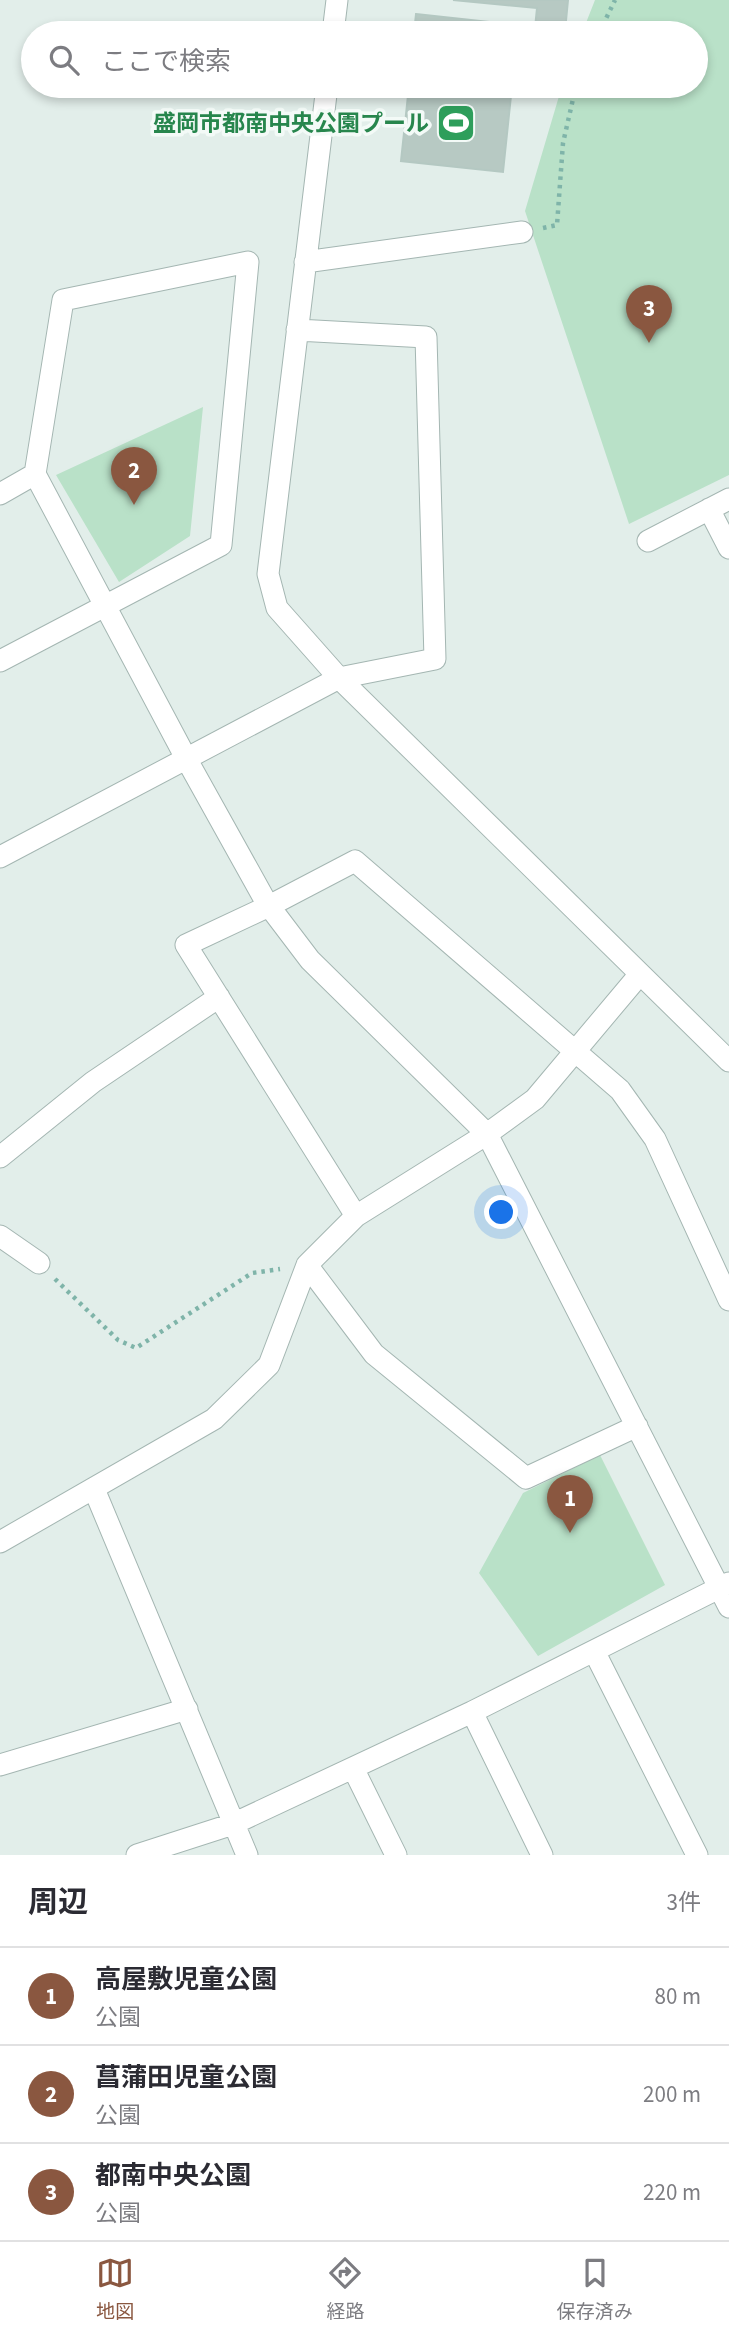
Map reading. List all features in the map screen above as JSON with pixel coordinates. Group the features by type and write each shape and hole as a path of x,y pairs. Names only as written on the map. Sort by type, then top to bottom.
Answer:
{"street":[{"path":"334,21 337,0"},
{"path":"325,98 268,574 277,608 339,678 729,1061"},
{"path":"305,261 522,232"},
{"path":"0,661 106,605 220,545 248,262 63,300 35,474 106,605 187,760 269,906 310,960 487,1135 725,1593 594,1651 233,1824 137,1855"},
{"path":"0,857 339,678 435,659 426,337 297,330"},
{"path":"0,494 35,474"},
{"path":"648,541 729,499"},
{"path":"709,509 729,548"},
{"path":"356,1216 186,945 355,861 620,1090 655,1139 729,1300"},
{"path":"0,1542 214,1419 269,1365 307,1265 356,1216 487,1135 535,1099 640,974"},
{"path":"0,1157 93,1082 219,997"},
{"path":"0,1236 39,1263"},
{"path":"307,1265 374,1354 526,1478 637,1426"},
{"path":"94,1489 247,1855"},
{"path":"594,1651 697,1855"},
{"path":"0,1765 187,1709"},
{"path":"471,1712 542,1855"},
{"path":"353,1768 396,1855"}],"path":[{"path":"605,21 615,0"},
{"path":"522,232 557,225 563,143 573,98"},
{"path":"39,1263 118,1340 136,1349 252,1273 307,1265"}],"green space":[{"path":"595,0 729,0 729,475 629,524 525,211 558,98 708,98 708,21 587,21"},
{"path":"203,407 190,536 119,582 56,475"},
{"path":"600,1455 665,1585 538,1656 479,1573 523,1493"}],"building":[{"path":"453,0 568,0 566,21 536,21 537,8"},
{"path":"416,14 481,21 415,21"},
{"name":"盛岡市都南中央公園プール","path":"408,98 511,98 503,172 401,161"}],"place":[{"name":"盛岡市都南中央公園プール","path":"456,123"},
{"name":"都南中央公園","path":"649,343"},
{"name":"菖蒲田児童公園","path":"134,505"},
{"name":"高屋敷児童公園","path":"570,1533"}]}
